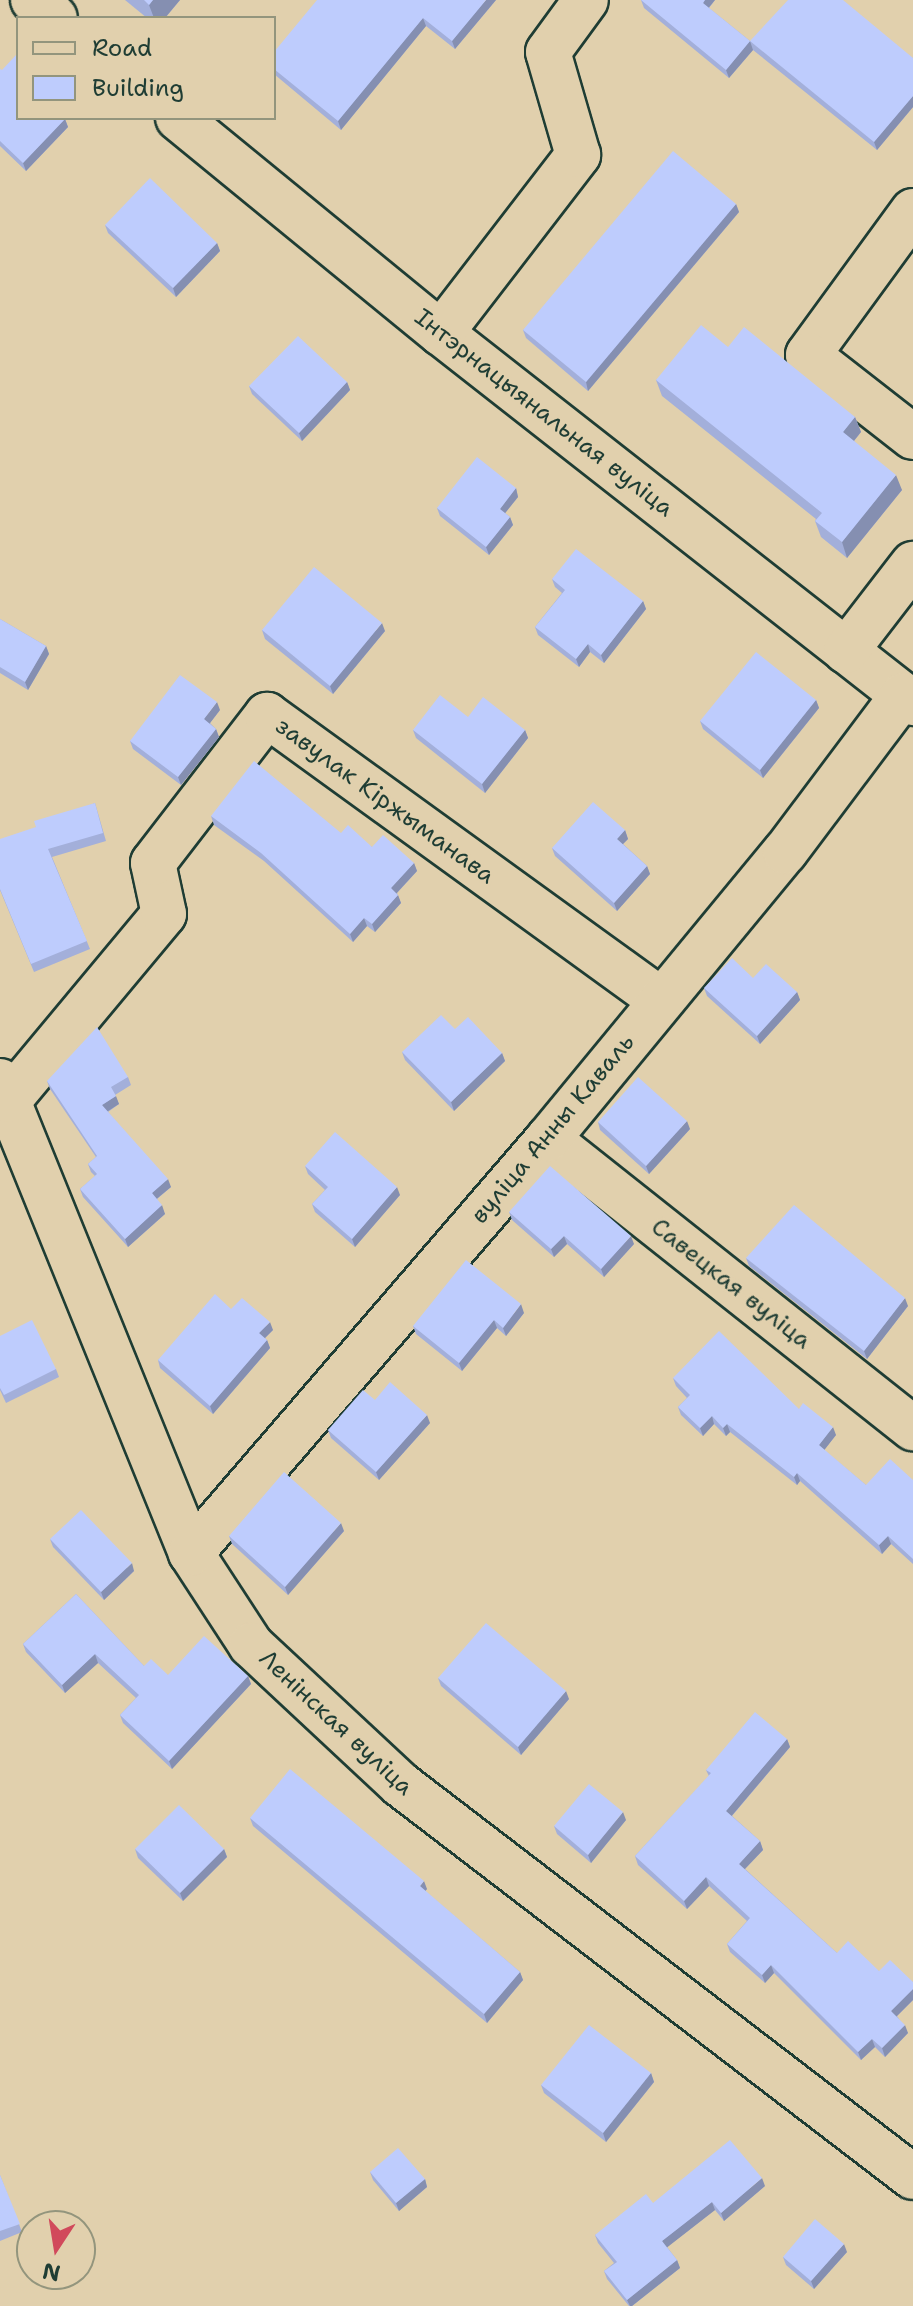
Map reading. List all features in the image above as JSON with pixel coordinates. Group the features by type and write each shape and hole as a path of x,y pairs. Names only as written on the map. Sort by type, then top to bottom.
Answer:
{"street":[{"path":"33,0 53,16"},
{"path":"441,333 578,155 548,52 586,0"},
{"name":"Інтэрнацыянальная вуліца","path":"180,120 441,333 908,699"},
{"path":"913,211 808,355 913,437"},
{"path":"846,651 913,564"},
{"name":"вуліца Анны Каваль","path":"191,1553 548,1139 908,699"},
{"name":"завулак Кіржыманава","path":"4,1091 164,914 153,863 267,715 660,1000"},
{"name":"Ленінская вуліца","path":"4,1091 191,1553 251,1645 400,1784 913,2177"},
{"name":"Савецкая вуліца","path":"548,1139 913,1428"}],"building":[{"path":"317,0 486,0 452,41 423,18 338,121 276,71 276,50"},
{"path":"641,0 705,0 703,3 750,41 726,70"},
{"path":"788,0 843,0 913,58 913,96 874,142 750,41"},
{"path":"16,55 16,120 64,120 23,163 0,141 2,70"},
{"path":"673,151 736,204 586,382 523,330"},
{"path":"150,178 217,243 173,288 105,225"},
{"path":"701,325 728,347 744,327 855,417 843,432 896,475 842,542 815,521 822,513 656,380"},
{"path":"298,336 347,382 299,433 249,386"},
{"path":"477,457 516,488 500,509 510,517 486,547 437,508"},
{"path":"576,549 643,601 601,655 588,644 576,659 535,627 565,590 552,579"},
{"path":"314,567 382,623 330,686 262,630"},
{"path":"0,619 46,646 25,682 0,667"},
{"path":"756,652 816,700 760,770 700,721"},
{"path":"180,675 217,702 204,719 216,729 178,777 130,741"},
{"path":"440,695 468,717 483,697 525,730 482,784 413,730"},
{"path":"254,761 341,833 348,825 372,847 383,835 414,863 391,888 398,895 372,924 364,918 350,934 261,853 211,816"},
{"path":"593,802 625,830 617,839 647,866 614,903 552,848"},
{"path":"95,803 103,833 48,849 87,941 31,964 0,889 0,839 36,827 34,821"},
{"path":"732,958 753,978 766,964 797,992 757,1036 704,988"},
{"path":"441,1015 455,1029 468,1017 502,1053 451,1102 402,1052"},
{"path":"97,1027 128,1077 111,1087 116,1096 102,1105 168,1179 152,1193 162,1205 125,1239 80,1189 97,1174 88,1164 97,1156 47,1081"},
{"path":"638,1077 687,1121 646,1166 598,1122"},
{"path":"335,1132 397,1187 352,1239 312,1204 328,1187 305,1166"},
{"path":"550,1166 631,1236 601,1269 564,1236 551,1249 509,1212"},
{"path":"794,1205 905,1298 864,1351 746,1258"},
{"path":"466,1260 521,1304 503,1328 494,1320 459,1363 413,1326"},
{"path":"215,1294 231,1309 242,1298 270,1322 259,1333 267,1340 210,1406 158,1360"},
{"path":"32,1320 56,1369 4,1395 0,1388 0,1336"},
{"path":"719,1331 799,1409 803,1403 833,1427 819,1445 866,1485 890,1459 913,1480 913,1559 888,1536 879,1545 797,1473 794,1477 727,1424 723,1428 712,1416 700,1428 678,1407 690,1395 673,1378"},
{"path":"390,1382 427,1415 376,1472 328,1430 363,1390 375,1400"},
{"path":"284,1472 341,1523 285,1587 229,1536"},
{"path":"81,1510 132,1563 101,1592 50,1539"},
{"path":"76,1594 144,1666 151,1659 168,1675 204,1636 248,1676 169,1761 120,1715 139,1695 95,1654 62,1685 23,1644"},
{"path":"486,1623 566,1691 518,1747 438,1678"},
{"path":"755,1712 787,1739 726,1811 760,1841 739,1864 837,1953 848,1941 879,1971 890,1960 913,1982 913,1989 891,2011 905,2025 882,2048 872,2039 858,2052 771,1965 762,1975 727,1944 750,1918 706,1877 684,1901 635,1856 711,1773 706,1770"},
{"path":"290,1769 424,1881 420,1886 520,1972 484,2014 250,1818"},
{"path":"589,1784 623,1812 588,1855 554,1826"},
{"path":"179,1805 224,1849 180,1893 135,1849"},
{"path":"589,2025 651,2073 603,2133 541,2085"},
{"path":"730,2140 762,2178 721,2213 712,2202 662,2241 677,2260 627,2300 604,2271 617,2262 595,2235 646,2194 653,2203"},
{"path":"398,2148 425,2179 396,2203 370,2172"},
{"path":"0,2175 16,2214 16,2225 0,2231"},
{"path":"815,2219 844,2244 811,2281 783,2257"}]}
